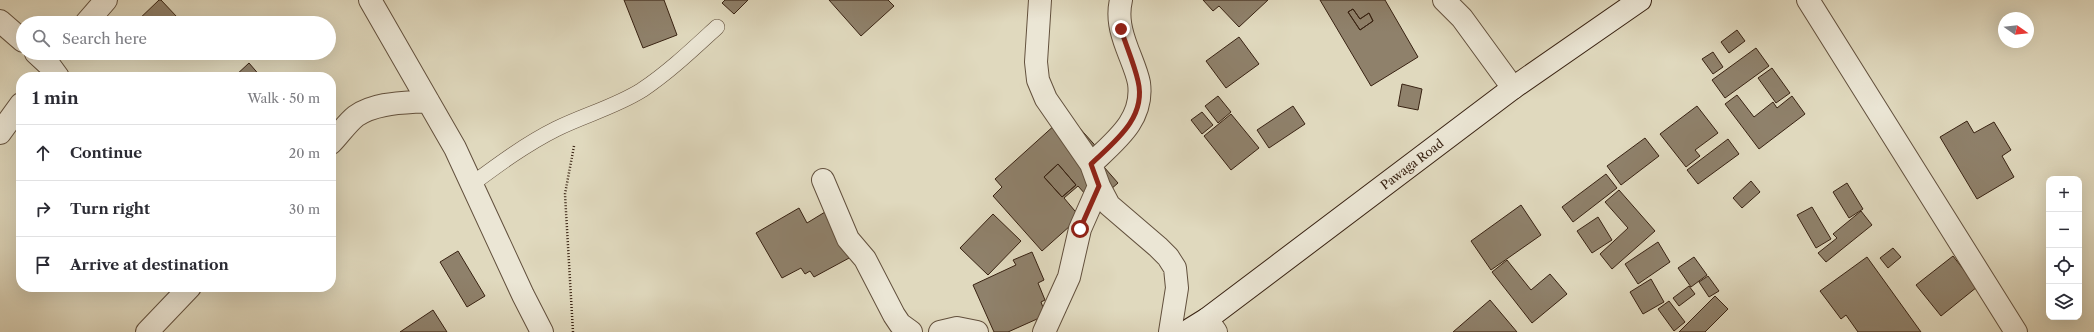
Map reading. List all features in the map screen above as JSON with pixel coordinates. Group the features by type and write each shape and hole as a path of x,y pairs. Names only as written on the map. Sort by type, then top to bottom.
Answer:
{"street":[{"path":"92,16 106,0"},
{"path":"370,0 455,148 522,295 542,332"},
{"path":"1040,0 1036,62 1038,80 1046,99 1091,164 1099,186 1109,205 1158,247 1168,257 1175,268 1177,288 1170,332"},
{"path":"1091,164 1127,128 1137,113 1140,98 1139,82 1121,29 1119,18 1121,0"},
{"path":"1444,0 1462,18 1513,88"},
{"name":"Pawaga Road","path":"1186,332 1212,325 1513,88 1640,0"},
{"path":"1808,0 2016,332"},
{"path":"0,21 16,35"},
{"path":"336,138 356,116 369,110 390,104 428,101"},
{"path":"0,133 16,111"},
{"path":"823,180 848,238 865,259 900,324 911,332"},
{"path":"1044,332 1069,277 1080,229 1099,186"},
{"path":"147,332 185,292"},
{"path":"940,332 957,328 977,332"}],"lane":[{"path":"472,184 515,152 554,130 581,117 608,107 641,90 672,68 717,27"}],"path":[{"path":"573,332 565,194 568,170 581,117"}],"building":[{"path":"159,0 161,0 176,16 142,16"},
{"path":"624,0 664,0 677,35 643,48"},
{"path":"725,0 748,0 734,14 722,3"},
{"path":"829,0 888,0 894,6 861,36"},
{"path":"1203,0 1268,0 1239,27 1219,6 1213,11"},
{"path":"1320,0 1385,0 1418,57 1371,86","holes":["1353,9 1360,19 1369,13 1373,21 1360,30 1348,12"]},
{"path":"1353,9 1360,19 1369,13 1373,21 1360,30 1348,12"},
{"path":"1737,30 1745,41 1729,53 1721,42"},
{"path":"1239,37 1259,64 1226,88 1206,61"},
{"path":"1756,48 1769,66 1725,98 1712,80"},
{"path":"1713,52 1723,67 1713,74 1702,59"},
{"path":"249,63 257,72 239,72"},
{"path":"1772,68 1790,93 1776,103 1758,78"},
{"path":"1402,84 1422,89 1418,110 1398,106"},
{"path":"1737,95 1754,117 1773,102 1777,108 1792,96 1805,114 1759,149 1725,104"},
{"path":"1218,96 1231,112 1218,123 1205,106"},
{"path":"1293,106 1305,124 1269,148 1257,130"},
{"path":"1697,106 1718,133 1695,150 1700,156 1686,167 1660,134"},
{"path":"1202,112 1213,125 1202,134 1191,120"},
{"path":"1067,114 1110,162 1104,167 1118,183 1094,204 1078,186 1064,198 1080,217 1042,251 993,196 1002,187 995,179","holes":["1058,164 1076,185 1062,197 1044,177"]},
{"path":"1231,114 1259,148 1231,170 1204,136"},
{"path":"1967,121 1974,133 1994,122 2011,150 2002,156 2014,177 1977,199 1940,137"},
{"path":"1645,138 1659,156 1621,185 1607,166"},
{"path":"1728,139 1739,154 1698,184 1687,170"},
{"path":"1058,164 1076,185 1062,197 1044,177"},
{"path":"1606,174 1617,188 1573,222 1562,207"},
{"path":"1751,181 1760,192 1742,208 1733,198"},
{"path":"1847,183 1863,209 1849,218 1833,192"},
{"path":"1619,190 1655,231 1612,269 1600,254 1628,228 1605,202"},
{"path":"1521,205 1541,235 1491,270 1471,241"},
{"path":"1812,207 1831,239 1816,248 1797,215"},
{"path":"799,208 807,223 825,212 851,257 814,277 810,271 805,274 801,268 782,278 756,233"},
{"path":"1861,211 1872,225 1826,262 1818,253 1837,238 1833,234"},
{"path":"993,214 1021,241 988,275 960,248"},
{"path":"1598,217 1612,240 1592,253 1577,231"},
{"path":"1658,242 1670,262 1638,284 1625,264"},
{"path":"1893,248 1901,257 1888,268 1880,258"},
{"path":"458,251 485,296 467,307 440,262"},
{"path":"1032,252 1044,280 1038,283 1045,300 1041,302 1046,315 1008,332 994,332 973,285 1016,265 1013,260"},
{"path":"1953,256 1977,287 1941,316 1916,285"},
{"path":"1694,257 1707,275 1691,287 1678,268"},
{"path":"1867,257 1921,332 1858,332 1846,315 1841,319 1820,291"},
{"path":"1507,260 1531,290 1550,274 1567,294 1532,323 1492,272"},
{"path":"1708,276 1719,291 1709,297 1699,282"},
{"path":"1651,279 1664,302 1643,314 1630,292"},
{"path":"1689,286 1695,294 1679,306 1673,298"},
{"path":"1715,296 1728,309 1705,332 1679,332"},
{"path":"1490,300 1517,332 1453,332"},
{"path":"1669,301 1685,322 1674,331 1658,309"},
{"path":"433,310 447,332 400,332"}],"route":[{"path":"1080,229 1088,215 1099,186 1091,164 1127,128 1137,113 1140,98 1139,82 1121,29"}]}
